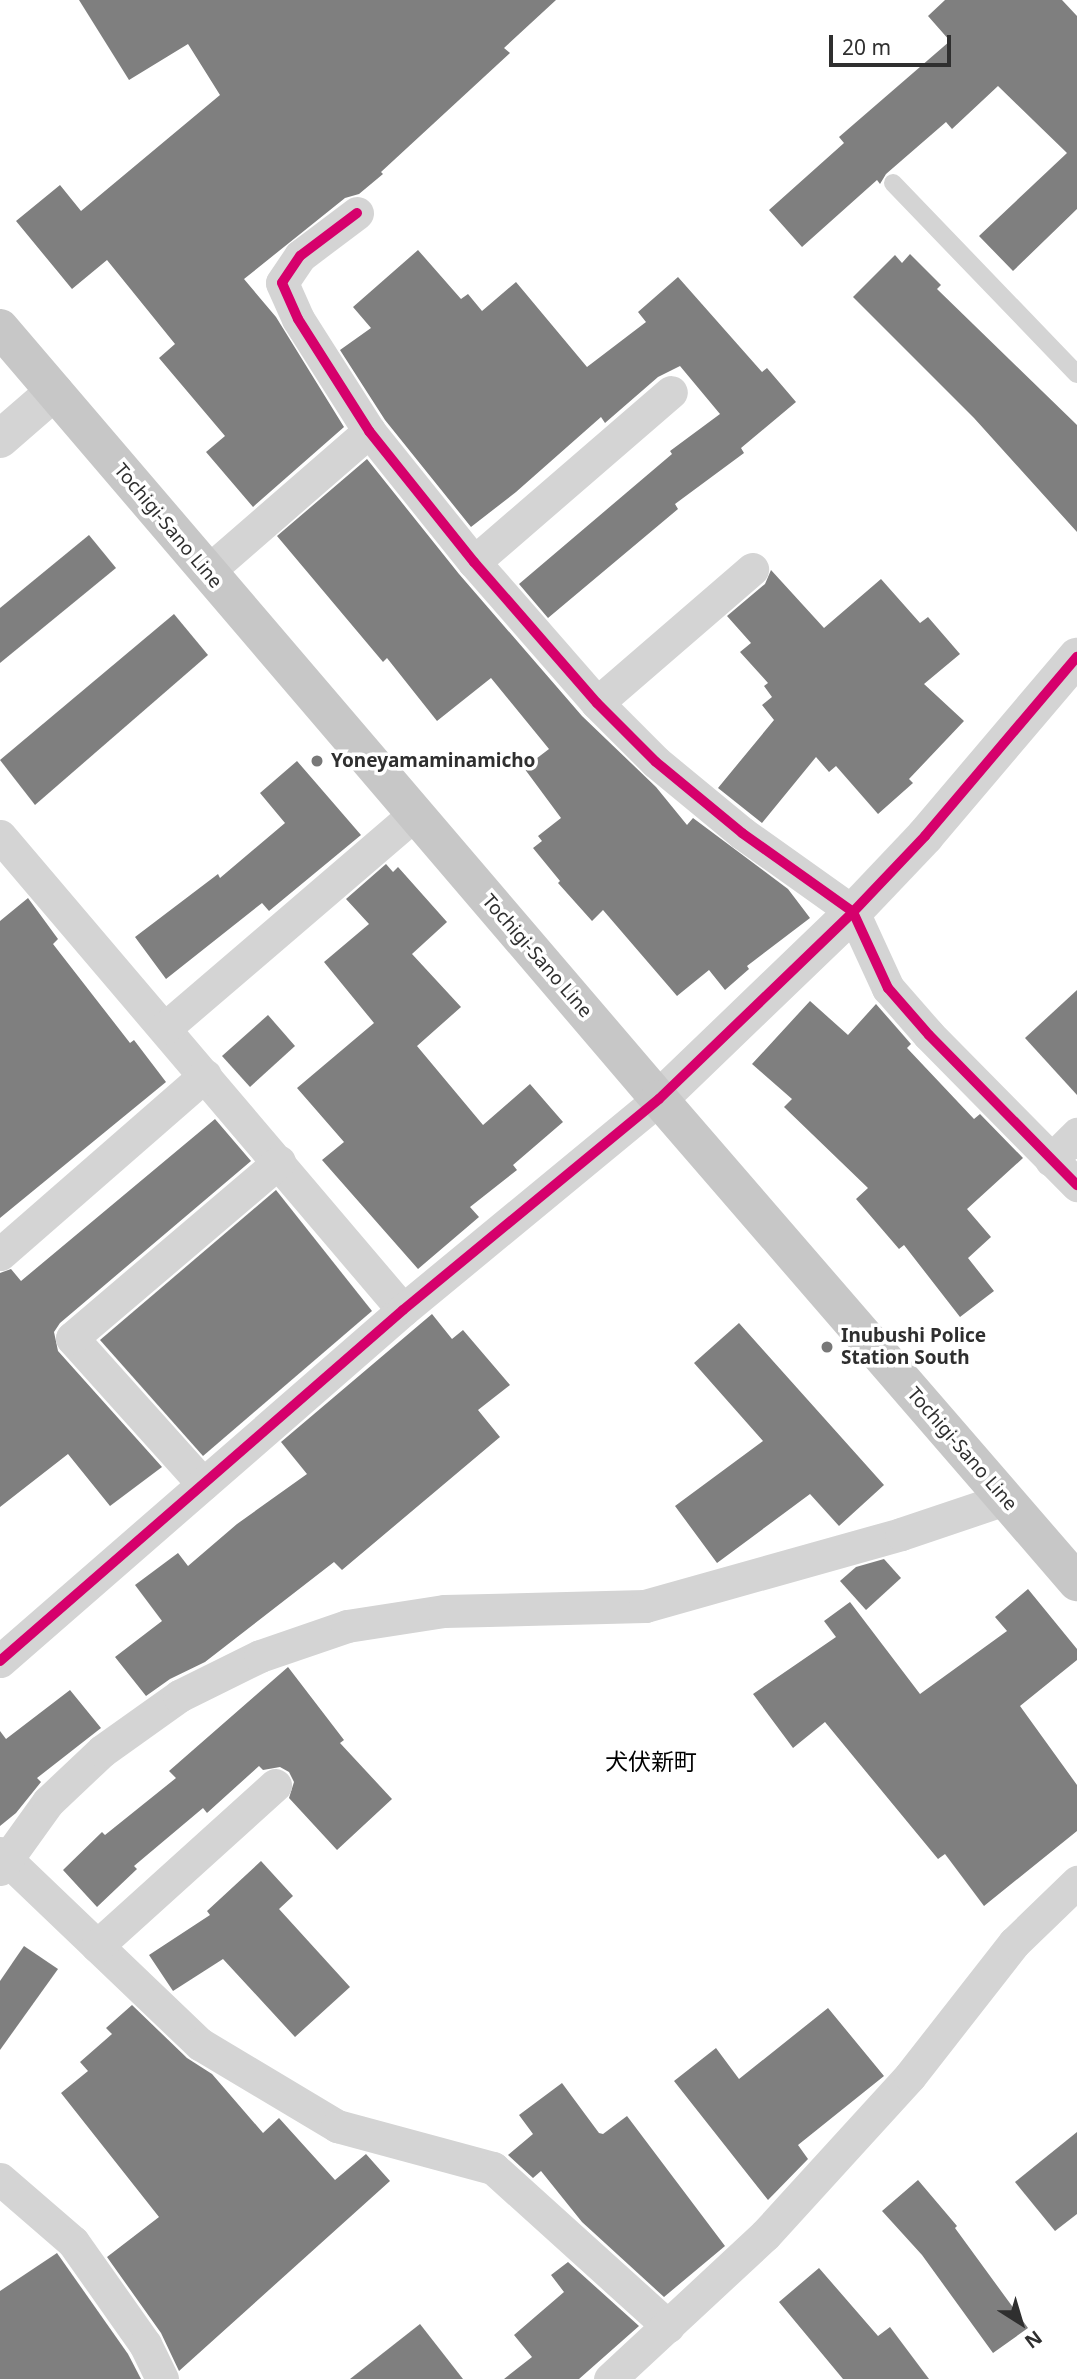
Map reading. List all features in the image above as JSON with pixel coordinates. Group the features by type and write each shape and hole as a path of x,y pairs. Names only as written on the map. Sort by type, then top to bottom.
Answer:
{"main road":[{"name":"Tochigi-Sano Line","path":"0,328 659,1099 1077,1582"}],"street":[{"path":"357,213 300,256 282,284 298,319 369,431 474,562 597,703 656,762 742,833 853,912 888,988 1077,1185"},
{"path":"0,439 54,392"},
{"path":"474,562 671,392"},
{"path":"207,572 369,431"},
{"path":"597,703 752,569"},
{"path":"0,1661 403,1310 659,1099 853,912 925,836 1077,657"},
{"path":"165,1028 415,814"},
{"path":"3,844 165,1028 403,1310"},
{"path":"0,1254 205,1075"},
{"path":"1051,1160 1077,1135"},
{"path":"203,1484 72,1338 279,1162"},
{"path":"668,2326 493,2168 337,2126 200,2044 2,1861 48,1802 102,1751 179,1696 260,1656 347,1626 444,1611 645,1606 901,1534 1005,1499"},
{"path":"97,1946 275,1785"},
{"path":"610,2379 793,2205 910,2076 1014,1944 1077,1882"},
{"path":"0,2179 73,2242 145,2344 162,2379"}],"lane":[{"path":"893,183 1077,374"}],"building":[{"path":"79,0 556,0 504,48 510,53 381,172 383,174 359,194 345,198 244,279 276,317 344,427 253,507 206,452 225,436 159,358 175,344 107,260 72,289 16,221 60,185 81,211 220,95 188,44 129,80"},
{"path":"945,0 1062,0 1077,16 1077,209 1013,271 979,236 1067,153 998,86 952,129 946,122 886,174 880,184 877,180 802,247 769,210 844,143 839,137 950,41 928,16"},
{"path":"418,250 461,299 468,294 482,311 516,282 587,367 646,322 638,312 678,277 762,372 767,368 796,402 741,448 744,453 675,504 678,509 548,618 519,584 672,454 670,451 720,414 680,366 658,377 605,423 601,417 516,492 471,527 385,420 340,350 371,328 353,307"},
{"path":"910,254 941,285 937,289 1077,425 1077,532 974,418 853,297 895,255 902,263"},
{"path":"367,459 459,574 582,716 656,787 687,825 693,818 788,889 810,918 747,966 749,969 725,990 709,970 677,996 603,910 592,921 558,883 560,881 533,848 542,841 538,836 561,818 524,768 549,749 491,678 437,721 387,658 383,662 277,536"},
{"path":"89,535 116,568 0,663 0,608"},
{"path":"771,570 824,628 881,579 920,623 928,617 960,654 924,684 964,721 909,779 913,783 878,814 836,766 829,772 816,757 762,823 718,788 774,720 762,705 772,697 764,686 768,683 740,652 751,643 727,616 765,584"},
{"path":"174,614 208,655 35,805 0,760"},
{"path":"297,761 361,835 269,911 262,903 166,979 135,937 218,874 220,878 285,823 260,793"},
{"path":"386,864 393,872 398,867 447,922 412,954 461,1007 417,1046 483,1125 530,1084 563,1122 513,1165 517,1170 470,1207 479,1217 418,1269 322,1160 344,1142 297,1088 374,1023 324,962 369,924 346,899"},
{"path":"28,898 58,939 53,944 130,1043 134,1040 166,1082 0,1218 0,921"},
{"path":"1077,990 1077,1095 1025,1038"},
{"path":"810,1001 848,1035 876,1004 911,1044 907,1048 974,1119 980,1114 1023,1158 967,1209 991,1237 968,1258 994,1291 960,1317 904,1245 899,1249 856,1199 868,1188 784,1107 792,1099 752,1064"},
{"path":"268,1015 295,1046 250,1087 222,1056"},
{"path":"215,1119 251,1161 60,1323 54,1332 58,1351 162,1467 110,1506 68,1454 0,1507 0,1273 11,1269 21,1281"},
{"path":"276,1190 372,1311 203,1456 100,1340"},
{"path":"432,1314 452,1339 463,1330 510,1385 478,1410 500,1437 342,1570 334,1562 205,1662 170,1679 146,1696 115,1657 162,1621 135,1585 178,1553 188,1566 237,1524 307,1474 281,1442"},
{"path":"739,1323 884,1485 839,1526 810,1494 717,1563 675,1506 763,1441 694,1363"},
{"path":"884,1559 901,1578 866,1610 840,1581 856,1567"},
{"path":"1028,1589 1077,1649 1077,1660 1020,1706 1077,1785 1077,1831 984,1906 945,1854 938,1859 825,1722 793,1748 753,1694 836,1637 824,1621 850,1602 920,1694 1007,1631 995,1617"},
{"path":"288,1667 344,1740 340,1743 392,1799 337,1850 289,1798 294,1782 289,1772 280,1767 263,1770 259,1766 207,1813 203,1808 134,1866 137,1869 97,1907 63,1870 102,1832 105,1835 176,1778 169,1771"},
{"path":"70,1690 101,1728 37,1778 41,1782 16,1813 0,1826 0,1731 6,1739"},
{"path":"261,1861 293,1896 279,1909 350,1987 295,2037 223,1959 173,1991 149,1955 210,1915 207,1911"},
{"path":"24,1946 58,1969 0,2050 0,1981"},
{"path":"132,2005 187,2058 212,2074 263,2133 279,2118 335,2180 366,2154 390,2181 179,2371 161,2333 107,2257 159,2217 61,2093 88,2071 80,2062 112,2034 106,2028"},
{"path":"828,2008 884,2076 798,2145 808,2159 768,2200 674,2081 716,2048 739,2079"},
{"path":"562,2083 599,2133 603,2134 627,2116 725,2246 664,2297 582,2222 541,2171 533,2178 508,2155 533,2134 519,2115"},
{"path":"1077,2132 1077,2214 1055,2231 1015,2182"},
{"path":"918,2180 957,2226 955,2228 1028,2328 993,2353 922,2255 882,2211"},
{"path":"57,2253 128,2354 141,2379 0,2379 0,2291"},
{"path":"568,2262 639,2326 579,2379 504,2379 532,2357 514,2335 564,2292 551,2275"},
{"path":"819,2268 878,2336 890,2327 929,2379 843,2379 779,2302"},
{"path":"420,2324 463,2379 350,2379"}],"cycle path":[{"path":"357,213 300,256 282,283 298,319 369,431 474,562 597,703 656,762 742,833 853,912 888,988 929,1035 1077,1185"},
{"path":"0,1661 403,1310 659,1099 853,912 925,836 1077,657"}],"place":[{"name":"Yoneyamaminamicho","path":"317,761"},
{"name":"Inubushi Police Station South","path":"827,1347"}],"district":[{"name":"犬伏新町","path":"651,1761"}]}
